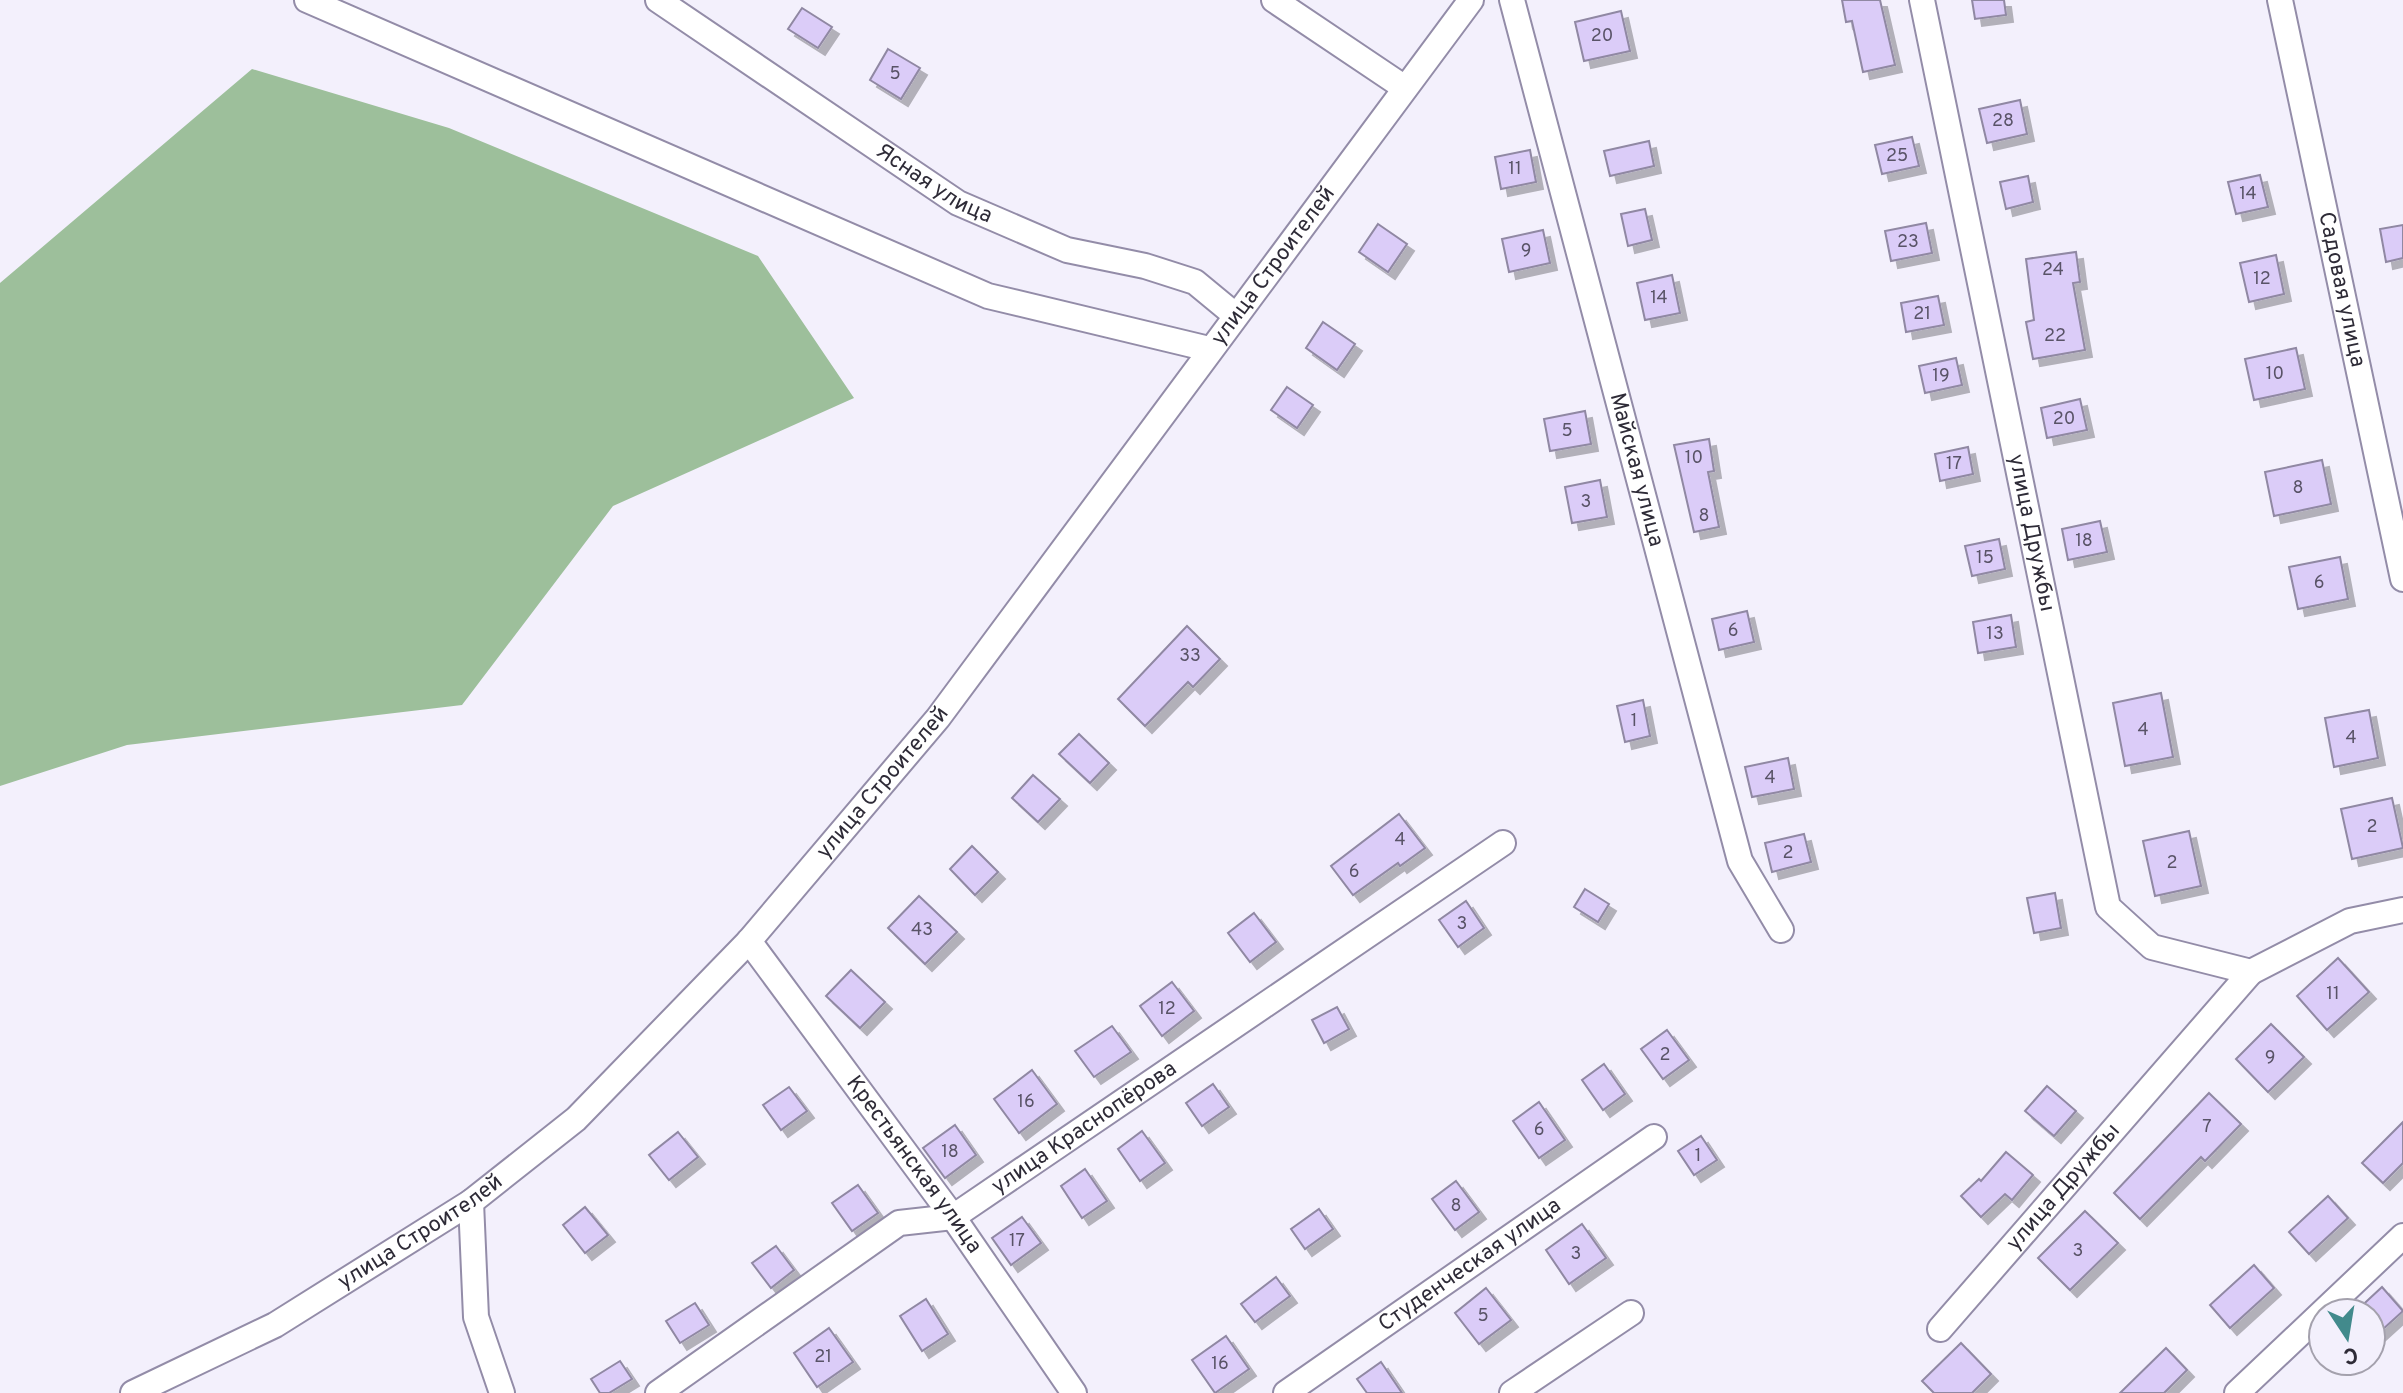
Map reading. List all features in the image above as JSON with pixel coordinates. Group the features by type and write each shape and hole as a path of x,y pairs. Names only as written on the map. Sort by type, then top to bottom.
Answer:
{"street":[{"path":"307,0 988,296 1209,349"},
{"name":"Ясная улица","path":"658,0 958,203 1067,250 1145,266 1195,282 1235,315"},
{"path":"1274,0 1405,88"},
{"name":"улица Строителей","path":"133,1393 275,1325 471,1202 576,1119 749,941 938,718 1471,0"},
{"name":"Майская улица","path":"1512,0 1740,861 1781,930"},
{"name":"улица Дружбы","path":"1922,0 2108,907 2152,947 2251,972"},
{"name":"Садовая улица","path":"2280,0 2403,579"},
{"name":"улица Краснопёрова","path":"658,1393 899,1223 953,1217 1503,843"},
{"name":"улица Дружбы","path":"1940,1329 2251,972 2350,921 2403,910"},
{"name":"Крестьянская улица","path":"749,941 953,1217 1074,1393"},
{"name":"Студенческая улица","path":"1286,1393 1654,1137"},
{"path":"471,1202 476,1317 502,1393"},
{"path":"2237,1393 2403,1236"},
{"path":"1512,1393 1631,1313"}],"green space":[{"path":"252,69 449,128 758,256 854,398 613,506 462,705 127,745 0,786 0,283"}],"building":[{"path":"1842,0 1880,0 1895,65 1863,72 1852,21 1846,22"},
{"path":"1972,0 2004,0 2006,15 1975,19"},
{"path":"802,8 832,27 818,48 788,29"},
{"path":"1621,11 1630,51 1584,61 1575,22"},
{"path":"888,49 920,68 901,99 870,80"},
{"path":"2020,100 2027,134 1987,143 1979,109"},
{"path":"1912,137 1919,166 1882,174 1875,145"},
{"path":"1649,141 1654,166 1610,176 1604,151"},
{"path":"1530,150 1536,182 1501,189 1495,157"},
{"path":"2260,175 2268,207 2236,214 2228,182"},
{"path":"2028,176 2033,202 2006,209 2000,182"},
{"path":"1645,209 1652,240 1628,246 1621,214"},
{"path":"1926,223 1932,253 1891,261 1885,231"},
{"path":"1378,224 1407,244 1388,272 1359,252"},
{"path":"2403,225 2403,258 2386,262 2380,229"},
{"path":"1543,230 1550,263 1509,272 1502,239"},
{"path":"2076,252 2080,282 2073,283 2085,350 2033,359 2026,322 2034,320 2026,259"},
{"path":"2276,255 2284,294 2249,302 2240,263"},
{"path":"1672,275 1680,313 1645,320 1637,283"},
{"path":"1938,296 1944,325 1906,332 1901,303"},
{"path":"1323,322 1355,344 1337,370 1306,348"},
{"path":"2296,348 2305,389 2254,400 2245,359"},
{"path":"1956,358 1962,385 1925,393 1919,366"},
{"path":"1287,387 1313,405 1297,428 1271,410"},
{"path":"2080,399 2087,430 2047,438 2041,408"},
{"path":"1585,411 1591,444 1550,451 1544,419"},
{"path":"1709,439 1714,471 1708,472 1719,527 1694,532 1674,445"},
{"path":"1968,447 1973,474 1940,481 1935,454"},
{"path":"2322,460 2331,504 2274,516 2265,472"},
{"path":"1600,480 1607,517 1572,523 1565,487"},
{"path":"2100,521 2107,552 2068,560 2062,529"},
{"path":"1999,539 2005,569 1972,576 1965,546"},
{"path":"2340,557 2348,599 2298,609 2289,567"},
{"path":"1747,611 1754,642 1719,650 1712,619"},
{"path":"2011,615 2016,647 1978,653 1973,622"},
{"path":"1187,626 1220,659 1193,687 1188,682 1145,726 1118,699"},
{"path":"2161,693 2173,757 2125,766 2113,703"},
{"path":"1643,700 1650,736 1625,742 1617,706"},
{"path":"2369,710 2378,758 2334,767 2325,718"},
{"path":"1079,734 1109,763 1090,783 1059,754"},
{"path":"1788,758 1794,789 1752,797 1745,767"},
{"path":"1033,775 1060,799 1038,822 1012,798"},
{"path":"2392,798 2403,848 2352,859 2341,809"},
{"path":"1399,814 1425,848 1353,895 1331,866"},
{"path":"2189,831 2201,886 2155,896 2143,841"},
{"path":"1804,834 1811,862 1772,872 1765,843"},
{"path":"972,846 998,872 975,895 950,869"},
{"path":"1585,889 1609,904 1598,922 1574,907"},
{"path":"2055,893 2061,928 2034,933 2027,898"},
{"path":"919,896 957,932 925,964 888,928"},
{"path":"1466,901 1484,928 1458,947 1439,920"},
{"path":"1254,913 1276,942 1250,962 1228,933"},
{"path":"2338,958 2369,992 2327,1030 2297,996"},
{"path":"851,970 885,1002 860,1028 826,996"},
{"path":"1172,982 1194,1011 1162,1036 1140,1006"},
{"path":"1337,1007 1349,1029 1324,1043 1312,1020"},
{"path":"2271,1024 2304,1057 2268,1092 2236,1059"},
{"path":"1112,1026 1131,1052 1094,1077 1075,1051"},
{"path":"1667,1030 1689,1060 1663,1079 1641,1049"},
{"path":"1604,1064 1625,1094 1603,1110 1582,1080"},
{"path":"1032,1070 1057,1104 1019,1133 994,1099"},
{"path":"1213,1084 1229,1107 1202,1126 1186,1103"},
{"path":"2047,1086 2076,1111 2054,1136 2025,1111"},
{"path":"789,1087 807,1111 781,1130 763,1105"},
{"path":"2209,1093 2241,1124 2205,1161 2201,1157 2140,1219 2114,1193"},
{"path":"1539,1102 1565,1140 1539,1158 1513,1121"},
{"path":"2403,1122 2403,1163 2383,1183 2362,1163"},
{"path":"955,1125 976,1155 945,1178 923,1148"},
{"path":"1142,1131 1165,1163 1140,1181 1118,1149"},
{"path":"678,1132 698,1157 669,1180 649,1155"},
{"path":"1701,1136 1717,1160 1694,1175 1678,1151"},
{"path":"2006,1152 2033,1175 2012,1200 2005,1194 1981,1217 1961,1196 1979,1179 1981,1181"},
{"path":"1085,1169 1107,1201 1082,1218 1061,1186"},
{"path":"1456,1181 1479,1212 1455,1230 1432,1199"},
{"path":"858,1185 878,1213 852,1231 832,1203"},
{"path":"2328,1196 2348,1218 2309,1254 2289,1232"},
{"path":"585,1207 608,1235 585,1253 563,1225"},
{"path":"1319,1209 1333,1229 1305,1249 1291,1229"},
{"path":"2085,1211 2118,1243 2070,1290 2038,1258"},
{"path":"1022,1217 1041,1243 1011,1265 992,1238"},
{"path":"1582,1224 1606,1258 1569,1284 1546,1250"},
{"path":"776,1246 794,1270 771,1288 752,1263"},
{"path":"2254,1265 2274,1288 2230,1328 2210,1305"},
{"path":"1276,1277 1290,1296 1255,1322 1241,1304"},
{"path":"2382,1287 2403,1311 2387,1326 2387,1297 2371,1297"},
{"path":"1486,1288 1511,1320 1479,1344 1455,1313"},
{"path":"926,1299 948,1334 922,1351 900,1316"},
{"path":"695,1303 709,1325 680,1343 666,1321"},
{"path":"829,1328 853,1362 817,1387 794,1353"},
{"path":"1226,1336 1249,1369 1215,1393 1192,1360"},
{"path":"1961,1343 1991,1374 1972,1393 1934,1393 1922,1381"},
{"path":"2166,1348 2187,1370 2164,1393 2120,1393"},
{"path":"620,1361 632,1379 609,1393 600,1393 591,1379"},
{"path":"1381,1362 1402,1393 1367,1393 1357,1379"}]}
